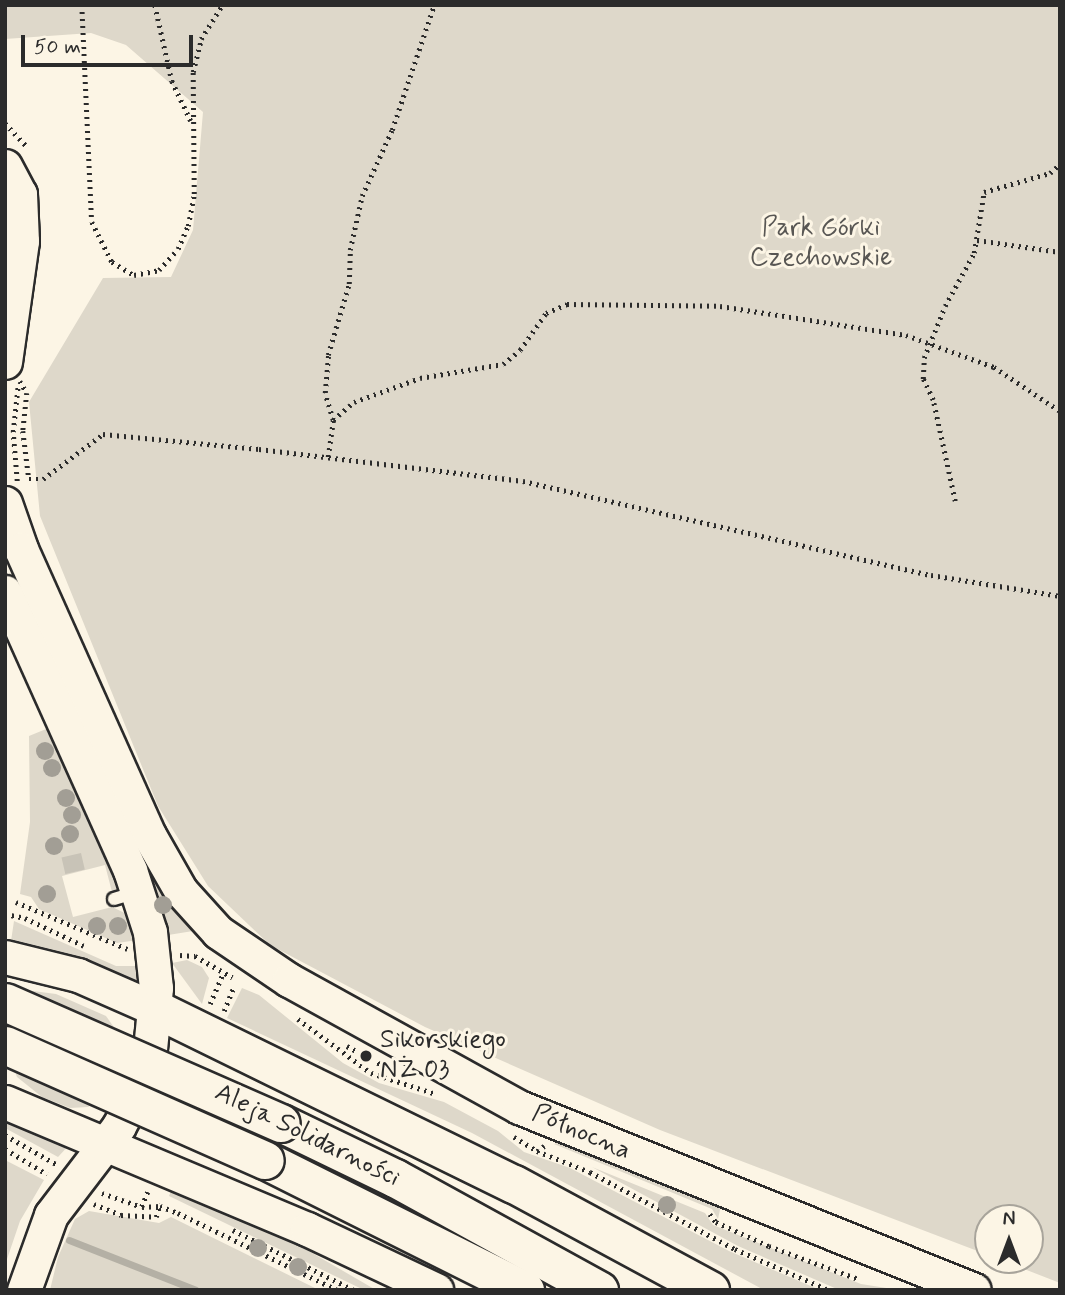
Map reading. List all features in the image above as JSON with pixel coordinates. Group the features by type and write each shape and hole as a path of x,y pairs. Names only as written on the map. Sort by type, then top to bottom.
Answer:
{"main road":[{"name":"Aleja Solidarności","path":"5,1002 281,1123 395,1178 599,1290"},
{"path":"156,1009 514,1184 710,1290"},
{"name":"Aleja Solidarności","path":"5,1045 265,1160 524,1290"}],"street":[{"path":"15,369 22,242 19,163"},
{"path":"5,204 22,242"},
{"name":"Północna","path":"12,495 21,549 149,835 173,879 212,926 301,987 492,1094 558,1125 974,1290"},
{"path":"5,592 126,895 147,953 156,1009 144,1074 107,1143 77,1176 51,1215 24,1290"},
{"path":"5,957 78,975 156,1009"},
{"path":"5,1102 307,1228 436,1290"}],"path":[{"path":"82,5 92,222 112,262 134,275 159,270 178,249 188,226 194,194 194,61 209,23 222,5"},
{"path":"155,5 172,81 192,122"},
{"path":"328,457 332,420 325,393 328,355 349,284 350,250 362,196 391,130 434,5"},
{"path":"5,122 19,163"},
{"path":"956,501 933,400 922,379 924,358 977,240 984,192 1050,173 1060,164"},
{"path":"977,240 1060,252"},
{"path":"332,420 354,402 420,378 503,364 520,350 546,313 567,304 720,306 933,343 994,368 1060,411"},
{"path":"15,369 27,393 23,431 29,479 43,479 103,434 328,457 523,481 931,575 1060,596"},
{"path":"12,495 15,369"},
{"path":"16,902 121,950 195,956 244,983"},
{"path":"5,914 25,918 96,951"},
{"path":"222,1016 234,986"},
{"path":"293,1015 372,1073 444,1097"},
{"path":"537,1151 558,1125"},
{"path":"510,1134 537,1151 590,1172 734,1249 828,1290"},
{"path":"5,1149 47,1174"},
{"path":"92,1203 121,1215 156,1217 162,1197 354,1290"},
{"path":"707,1210 716,1223 858,1279"}],"green space":[{"name":"Park Górki Czechowskie","path":"5,5 1060,5 1060,1283 1037,1274 1044,1274 1044,1204 974,1204 974,1250 660,1130 425,1027 270,945 208,886 158,806 40,516 29,402 103,278 171,277 193,230 203,112 126,45 91,33 5,39"},
{"path":"51,727 119,887 112,892 105,865 62,876 73,917 112,907 127,914 138,940 117,943 39,909 31,897 20,894 30,822 29,736"},
{"path":"154,873 166,896 193,931 162,936 148,877"},
{"path":"14,921 116,966 143,966 143,987 11,941"},
{"path":"187,960 202,967 209,978 202,1004 172,963"},
{"path":"242,988 259,995 343,1063 379,1083 444,1102 498,1131 524,1152 570,1168 729,1251 820,1290 764,1290 472,1133 227,1018"},
{"path":"33,991 56,994 106,1016 118,1033 117,1068 103,1095 88,1107 70,1108 42,1097 17,1077 10,1058 12,1019 20,998"},
{"path":"5,1116 70,1144 58,1157 5,1128"},
{"path":"564,1141 721,1205 718,1219 712,1209 554,1144"},
{"path":"5,1160 44,1180 20,1221 5,1265"},
{"path":"592,1167 705,1213 713,1225 861,1284 899,1290 837,1289 738,1246"},
{"path":"171,1191 276,1232 376,1290 364,1290 169,1196"},
{"path":"89,1211 159,1223 171,1217 319,1290 50,1290 58,1257 75,1219"}],"building":[{"path":"81,853 85,870 65,874 62,857"}],"waterway":[{"path":"69,1240 196,1290"}],"place":[{"name":"Sikorskiego NŻ 03","path":"366,1056"}]}
